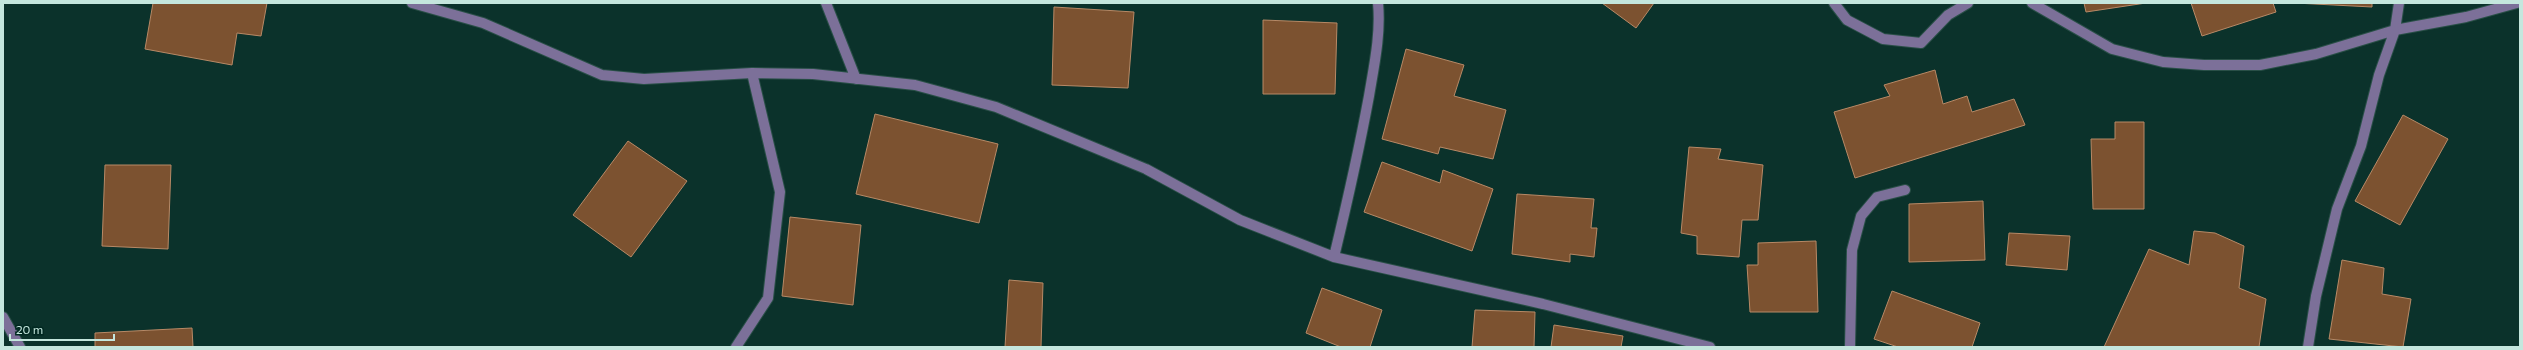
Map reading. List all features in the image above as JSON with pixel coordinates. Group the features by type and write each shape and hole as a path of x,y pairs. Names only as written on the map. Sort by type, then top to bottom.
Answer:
{"street":[{"path":"412,3 483,23 602,74 644,79 752,73 813,74 915,85 996,107 1146,169 1240,220 1334,257 1543,304 1710,347"},
{"path":"826,3 856,79"},
{"path":"1334,257 1358,154 1372,78 1380,23 1378,3"},
{"path":"1834,3 1848,20 1884,39 1921,43 1948,15 1968,3"},
{"path":"2032,3 2112,49 2162,62 2260,65 2316,54 2395,30 2466,18 2517,3"},
{"path":"2308,347 2316,296 2337,209 2361,146 2379,75 2395,30 2399,3"},
{"path":"736,347 768,298 780,192 752,73"},
{"path":"1850,347 1852,250 1861,216 1877,197 1905,190"},
{"path":"3,317 20,347"}],"building":[{"path":"153,3 267,3 261,36 237,33 232,65 145,49"},
{"path":"1602,3 1654,3 1636,28"},
{"path":"2084,3 2146,3 2086,12"},
{"path":"2191,3 2273,3 2276,12 2202,36"},
{"path":"2295,3 2372,3 2372,7"},
{"path":"1054,7 1134,12 1128,88 1052,85"},
{"path":"1263,20 1337,23 1335,94 1263,94"},
{"path":"1406,49 1464,65 1454,96 1506,110 1493,159 1440,147 1438,154 1382,139"},
{"path":"1935,70 1943,104 1967,96 1972,112 2014,99 2025,125 1855,178 1834,112 1890,96 1884,85"},
{"path":"875,114 998,144 979,223 856,194"},
{"path":"2403,115 2448,139 2400,225 2355,201"},
{"path":"2115,122 2144,122 2144,209 2093,209 2091,139 2115,139"},
{"path":"628,141 687,181 631,257 573,215"},
{"path":"1689,147 1721,149 1718,159 1763,165 1758,220 1742,220 1739,257 1697,254 1697,236 1681,233"},
{"path":"1382,162 1440,183 1443,170 1493,189 1472,251 1364,212"},
{"path":"105,165 171,165 168,249 102,246"},
{"path":"1517,194 1594,199 1591,228 1597,228 1594,257 1570,254 1570,262 1512,254"},
{"path":"1983,201 1985,260 1909,262 1909,204"},
{"path":"790,217 861,225 853,305 782,296"},
{"path":"2194,231 2215,233 2244,246 2239,288 2266,299 2259,347 2104,347 2149,249 2189,265"},
{"path":"2009,233 2070,236 2067,270 2006,265"},
{"path":"1816,241 1818,312 1750,312 1747,265 1758,265 1758,243"},
{"path":"2342,260 2384,268 2382,294 2411,299 2403,347 2329,339"},
{"path":"1009,280 1043,283 1041,347 1005,347"},
{"path":"1322,288 1382,310 1370,347 1341,347 1306,333"},
{"path":"1892,291 1980,323 1972,347 1898,347 1874,339"},
{"path":"1475,310 1535,312 1534,347 1472,347"},
{"path":"1554,325 1623,336 1621,347 1551,347"},
{"path":"192,328 193,347 95,347 95,333"}]}
